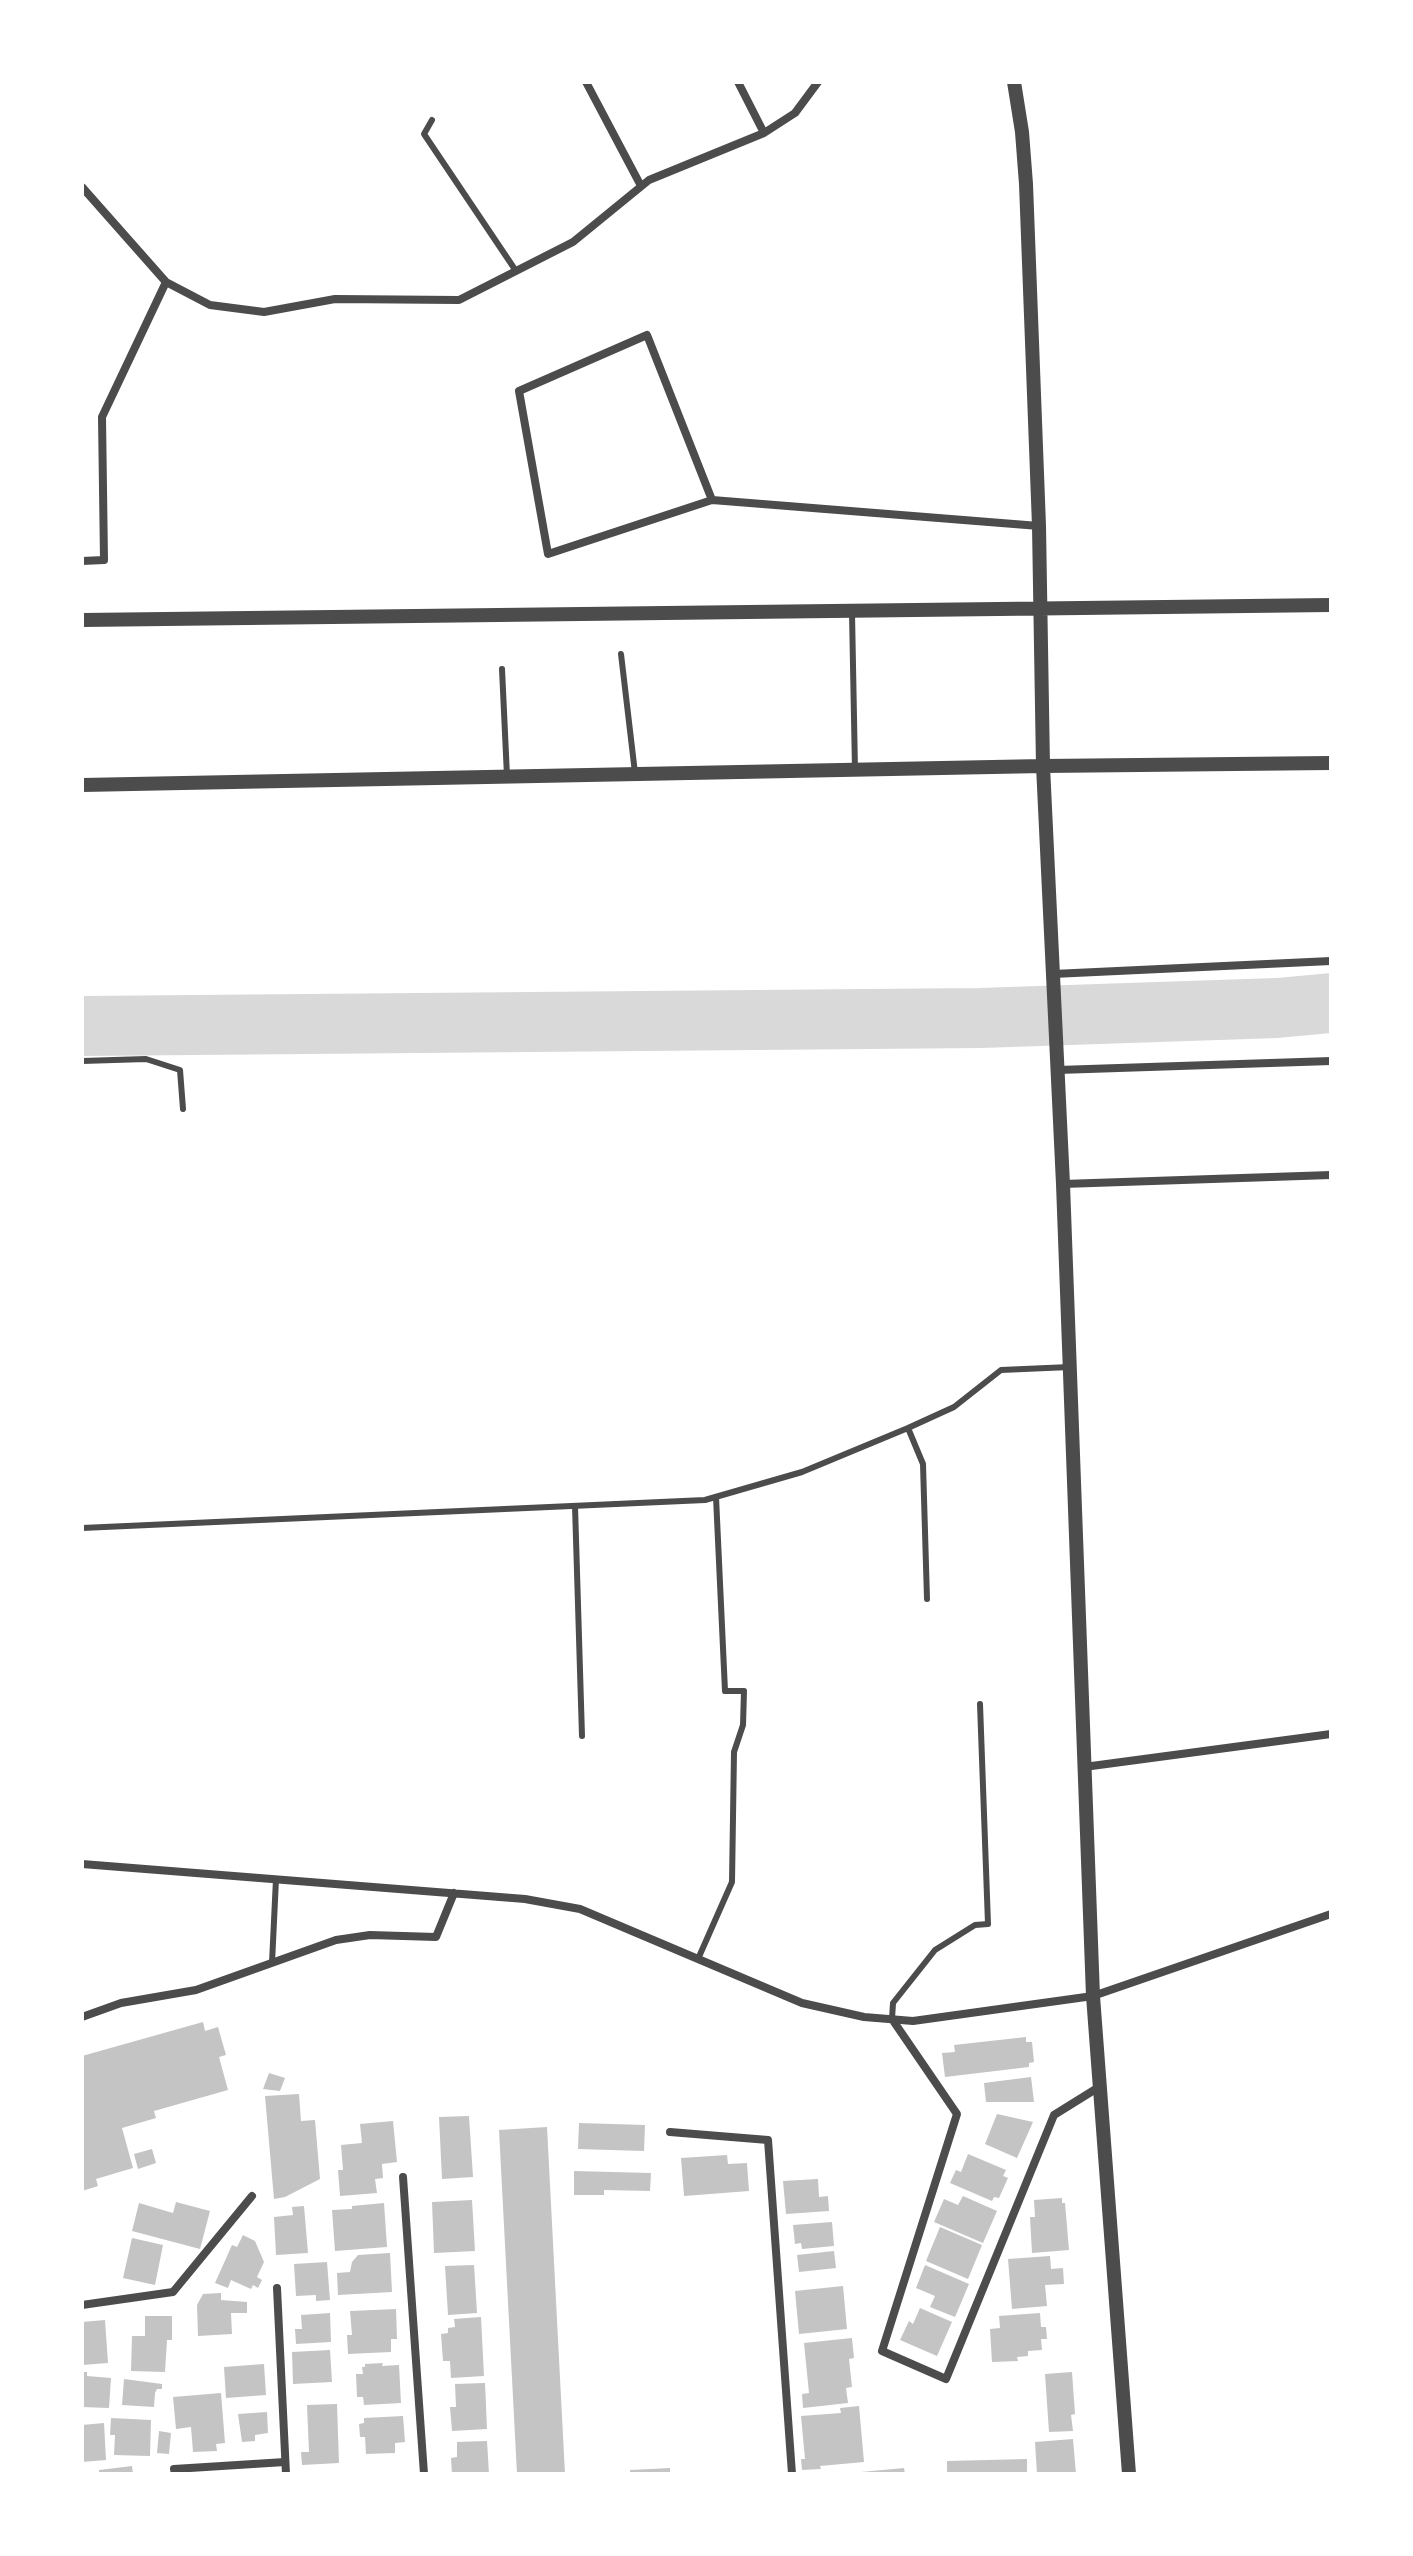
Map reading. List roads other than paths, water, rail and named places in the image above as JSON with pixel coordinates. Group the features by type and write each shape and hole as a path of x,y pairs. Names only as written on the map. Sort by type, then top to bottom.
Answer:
{"street":[{"path":"586,82 641,186"},
{"path":"738,82 764,133"},
{"path":"82,187 166,282 210,305 264,312 335,299 459,300 573,242 649,180 764,133 795,113 818,82"},
{"path":"1014,82 1026,184 1039,526 1043,766 1063,1184 1093,1996 1129,2474"},
{"path":"82,561 104,560 102,417 166,282"},
{"path":"712,500 647,335 519,391 548,554 712,500 1039,526"},
{"path":"82,620 1331,605"},
{"path":"82,785 1331,763"},
{"path":"1053,981 1331,961"},
{"path":"1058,1070 1331,1061"},
{"path":"1063,1184 1331,1175"},
{"path":"1084,1767 1331,1734"},
{"path":"82,1864 525,1899 580,1909 802,2003 864,2017 913,2021 1093,1996 1331,1914"},
{"path":"82,2017 121,2003 196,1990 336,1940 370,1935 436,1937 454,1893"},
{"path":"892,2019 957,2114 882,2351 946,2379 1054,2115 1099,2087"},
{"path":"670,2132 768,2140 792,2474"},
{"path":"403,2177 424,2474"},
{"path":"82,2305 173,2292 252,2196"},
{"path":"277,2288 286,2474"},
{"path":"175,2474 174,2469 285,2462"}],"lane":[{"path":"432,120 424,134 516,271"},
{"path":"852,610 855,770"},
{"path":"621,654 635,773"},
{"path":"502,669 507,776"},
{"path":"82,1061 146,1059 180,1070 183,1109"},
{"path":"82,1528 705,1500 802,1472 908,1428 954,1407 1001,1370 1070,1367"},
{"path":"908,1428 923,1464 927,1599"},
{"path":"698,1959 732,1882 734,1752 743,1725 744,1691 725,1691 716,1497"},
{"path":"575,1506 582,1736"},
{"path":"892,2019 893,2003 935,1950 975,1925 988,1924 980,1704"},
{"path":"272,1964 276,1879"}],"waterway":[{"path":"82,1026 980,1018 1277,1008 1331,1003"}]}
